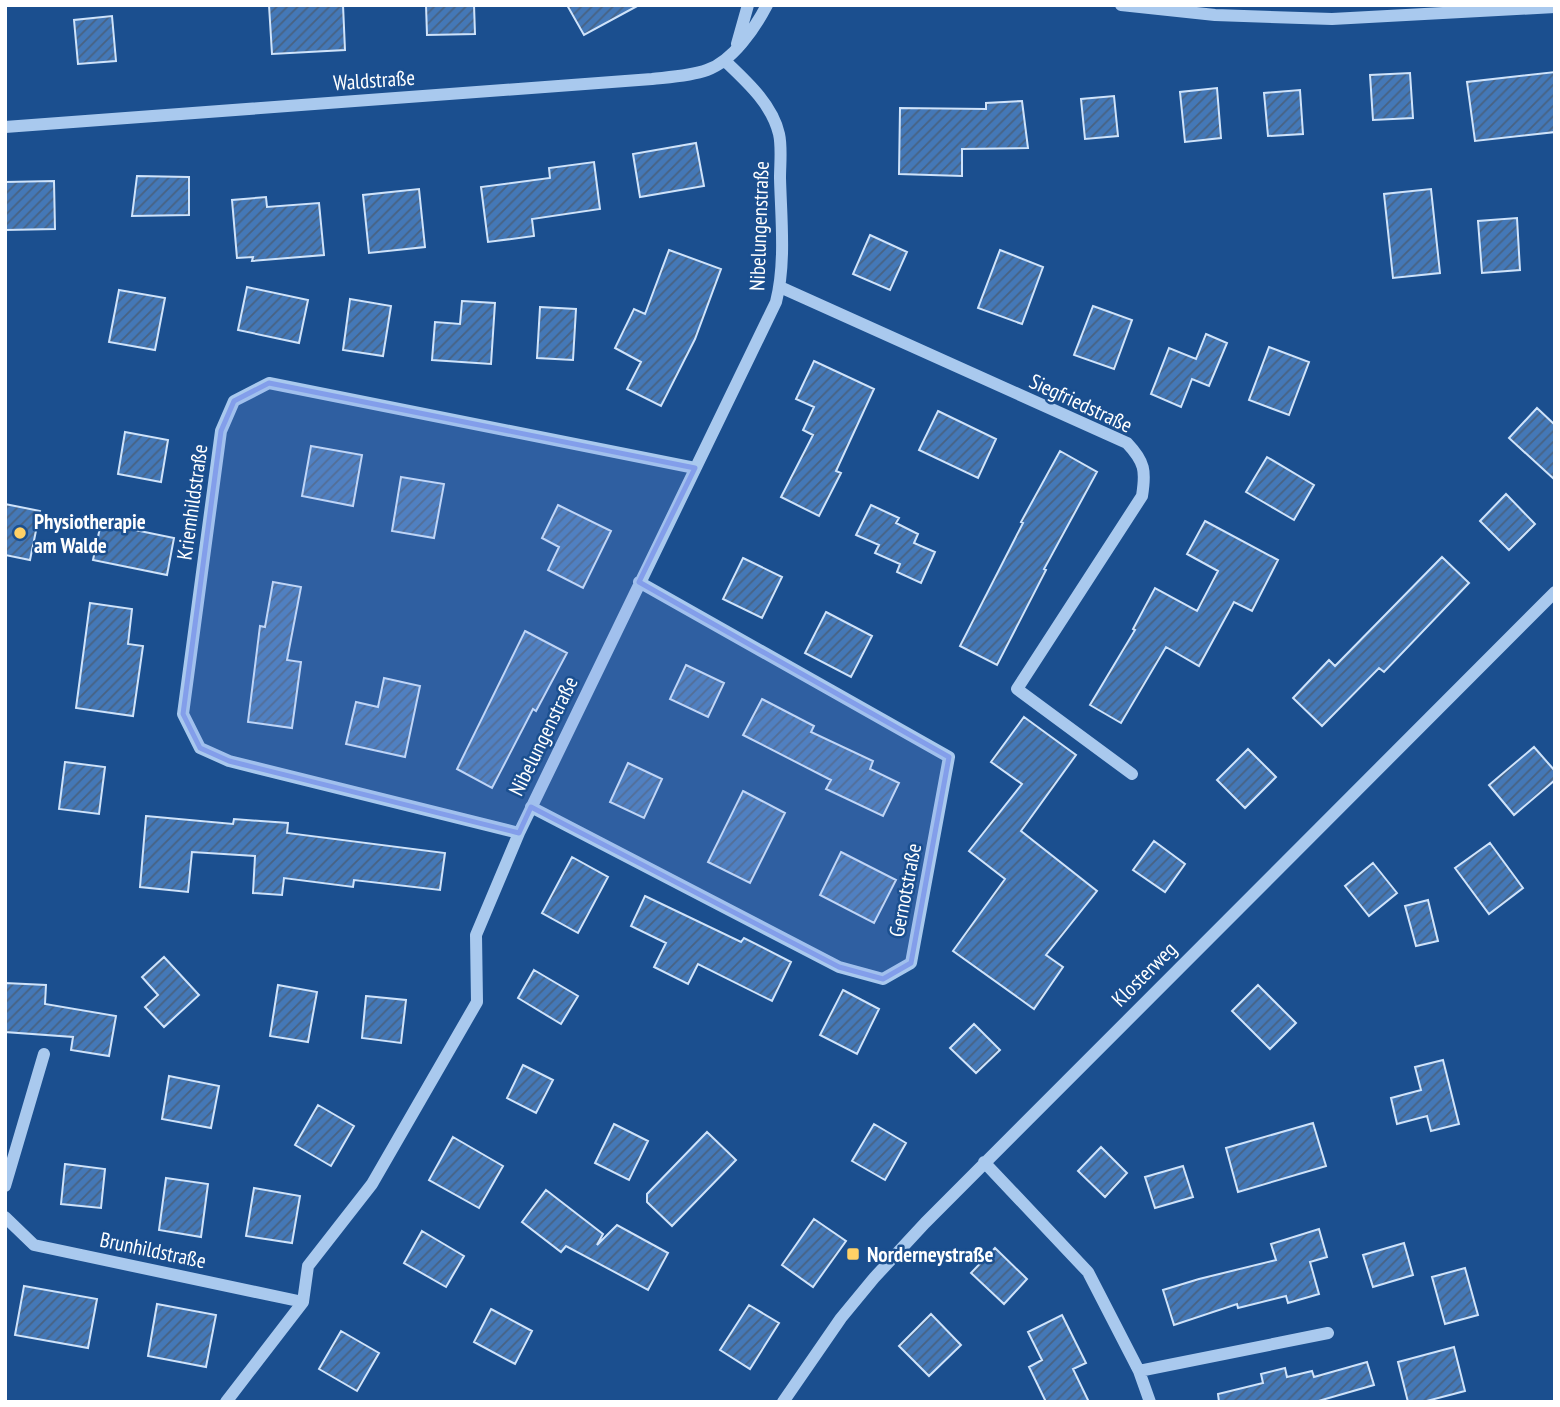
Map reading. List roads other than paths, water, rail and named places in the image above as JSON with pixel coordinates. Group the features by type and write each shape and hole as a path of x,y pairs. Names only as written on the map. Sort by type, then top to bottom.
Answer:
{"street":[{"name":"Waldstraße","path":"736,48 748,5"},
{"name":"Waldstraße","path":"5,127 692,74 709,70 725,61 758,22 767,5"},
{"path":"1121,5 1215,15 1332,19 1555,7"},
{"name":"Nibelungenstraße","path":"226,1402 303,1302 308,1265 372,1184 477,1002 476,935 519,833 776,302 780,287 780,135 770,111 725,61"},
{"name":"Siegfriedstraße","path":"780,287 1127,443 1140,456 1146,475 1142,496 1017,690 1132,774"},
{"name":"Kriemhildstraße","path":"519,833 229,761 200,748 183,714 221,431 234,401 269,383 695,468"},
{"name":"Gernotstraße","path":"531,807 839,968 883,979 911,963 950,757 639,582"},
{"name":"Klosterweg","path":"783,1402 841,1318 874,1278 984,1162 1555,592"},
{"path":"5,1186 44,1054"},
{"path":"984,1162 1087,1272 1139,1371 1150,1402"},
{"name":"Brunhildstraße","path":"5,1217 34,1245 303,1302"},
{"path":"1139,1371 1328,1333"}],"place":[{"name":"Physiotherapie am Walde","path":"20,533"},
{"name":"Norderneystraße","path":"853,1254"}]}
